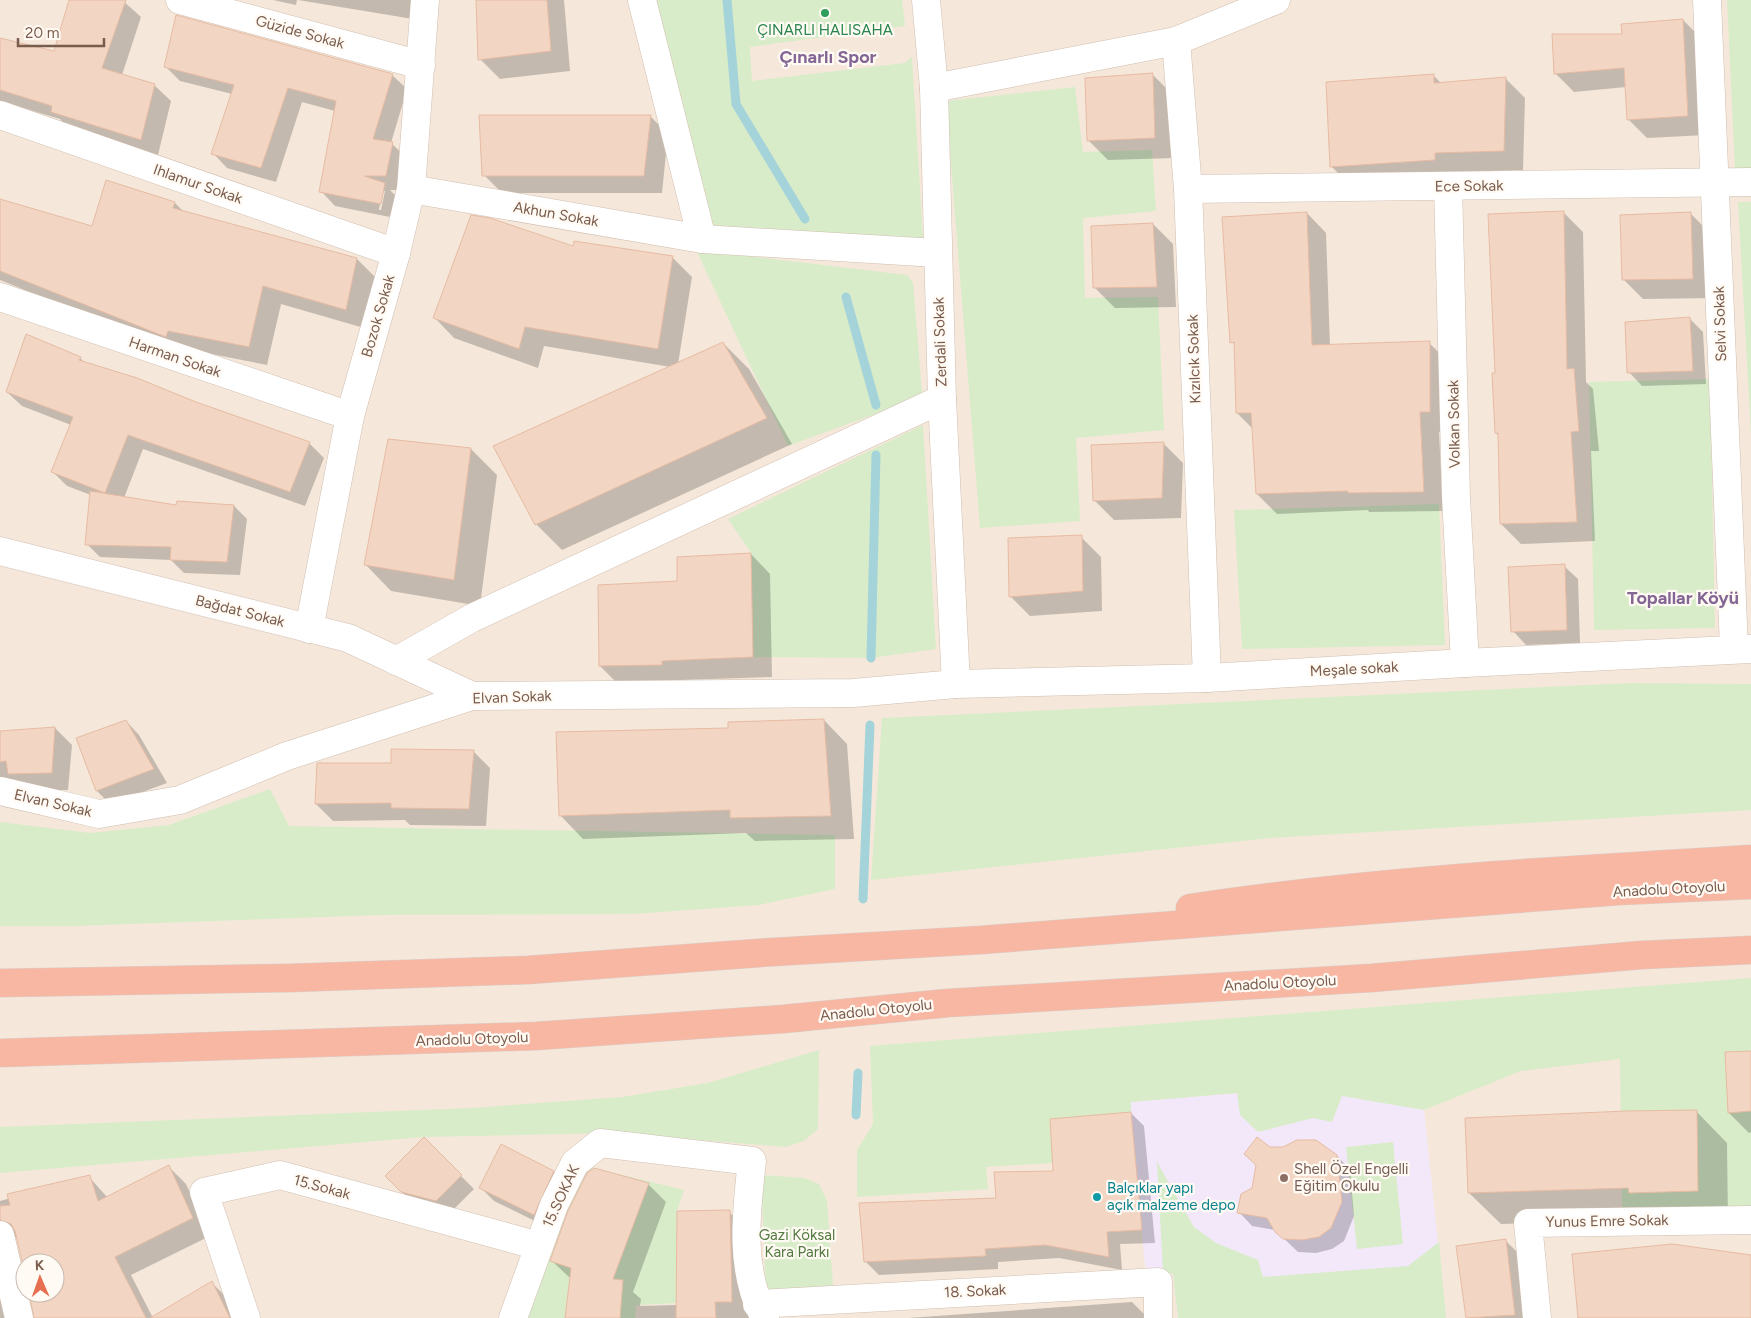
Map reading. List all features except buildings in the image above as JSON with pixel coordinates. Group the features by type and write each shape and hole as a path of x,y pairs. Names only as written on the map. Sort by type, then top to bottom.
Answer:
{"highway":[{"path":"981,940 1294,892 1617,866 1751,859"},
{"name":"Anadolu Otoyolu","path":"0,982 289,978 528,970 772,952 981,940 1619,891 1751,885"},
{"name":"Anadolu Otoyolu","path":"0,1053 536,1036 783,1019 948,1003 1372,978 1642,955 1751,950"}],"street":[{"name":"Güzide Sokak","path":"180,0 421,65"},
{"name":"Bozok Sokak","path":"309,629 350,416 396,253 411,189 425,0"},
{"path":"642,0 702,239"},
{"name":"Zerdali Sokak","path":"926,0 934,88 942,399 956,684"},
{"path":"934,88 1176,40 1276,0"},
{"name":"Selvi Sokak","path":"1708,0 1714,182 1742,649"},
{"name":"Kızılcık Sokak","path":"1176,40 1188,189 1207,678"},
{"name":"Ihlamur Sokak","path":"0,115 396,253"},
{"name":"Ece Sokak","path":"1188,189 1751,182"},
{"name":"Volkan Sokak","path":"1448,186 1456,497 1465,663"},
{"name":"Akhun Sokak","path":"411,189 702,239 937,253"},
{"name":"Harman Sokak","path":"0,297 350,416"},
{"path":"396,661 472,618 942,399"},
{"name":"Bağdat Sokak","path":"0,551 348,638 472,696"},
{"name":"Meşale sokak","path":"956,684 1207,678 1742,649"},
{"name":"Elvan Sokak","path":"0,791 99,814 180,800 287,756 472,696 853,693 956,684"},
{"name":"15.SOKAK","path":"513,1318 554,1205 575,1162 600,1143 752,1161 748,1195 748,1267 761,1311"},
{"name":"15.Sokak","path":"246,1318 204,1192 280,1175 539,1246"},
{"name":"Yunus Emre Sokak","path":"1537,1318 1528,1223 1751,1220"},
{"path":"0,1235 19,1318"},
{"name":"18. Sokak","path":"761,1311 1158,1282 1158,1318"}],"shaded area":[{"path":"0,0 1751,0 1751,1318 0,1318"},
{"name":"Shell Özel Engelli Eğitim Okulu","path":"1298,1088 1424,1110 1446,1318 1178,1318 1173,1274 1145,1267 1130,1102"}],"green space":[{"path":"642,0 902,0 905,26 750,47 752,81 905,63 912,57 923,240 699,227"},
{"path":"1727,0 1751,0 1751,169 1735,169"},
{"path":"1075,87 1083,152 1152,150 1156,211 1083,218 1085,298 1158,297 1164,430 1076,438 1080,521 980,528 946,101"},
{"path":"1738,202 1751,202 1751,435"},
{"path":"696,250 907,275 913,283 922,392 916,399 788,446"},
{"path":"1710,379 1715,628 1594,630 1589,382"},
{"path":"923,425 936,649 871,658 753,657 751,553 728,519"},
{"path":"1439,504 1445,645 1242,649 1234,510"},
{"path":"1631,683 1751,684 1751,810 1270,838 871,880 882,718"},
{"path":"270,789 289,826 835,835 835,889 759,905 633,914 382,915 75,926 0,926 0,822 90,833 169,825"},
{"path":"1751,978 1751,1208 1622,1208 1620,1059 1521,1071 1424,1110 1342,1096 1332,1122 1313,1118 1258,1132 1240,1115 1237,1093 1131,1102 1131,1112 1051,1119 1053,1163 986,1167 988,1189 857,1197 857,1150 873,1124 870,1046"},
{"path":"819,1050 818,1129 804,1141 786,1147 613,1133 424,1137 0,1173 0,1127 471,1108 622,1097 708,1083"},
{"path":"1393,1142 1403,1244 1357,1249 1346,1147"},
{"path":"1157,1162 1194,1227 1216,1243 1258,1260 1263,1277 1408,1266 1439,1242 1446,1318 1178,1318 1173,1274 1163,1272"},
{"path":"586,1166 684,1190 677,1211 676,1303 636,1305 635,1318 523,1318 541,1267"},
{"name":"Gazi Köksal Kara Parkı","path":"761,1175 804,1178 819,1184 827,1201 833,1286 766,1293"}],"waterway":[{"path":"727,0 736,104 805,219"},
{"path":"846,297 876,405"},
{"path":"871,658 876,455"},
{"path":"863,899 870,725"},
{"path":"856,1115 858,1073"}],"place":[{"name":"ÇINARLI HALISAHA","path":"825,13"},
{"name":"Shell Özel Engelli Eğitim Okulu","path":"1284,1178"},
{"name":"Balçıklar yapı açık malzeme depo","path":"1097,1197"}],"district":[{"name":"Çınarlı Spor","path":"828,57"},
{"name":"Topallar Köyü","path":"1683,598"}]}
